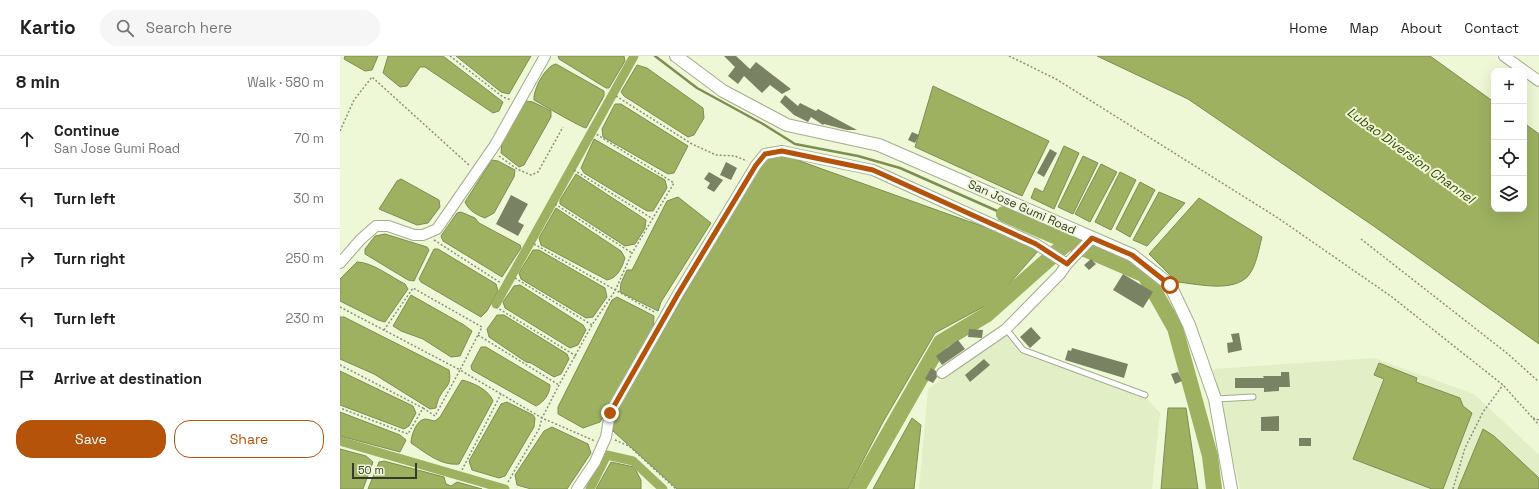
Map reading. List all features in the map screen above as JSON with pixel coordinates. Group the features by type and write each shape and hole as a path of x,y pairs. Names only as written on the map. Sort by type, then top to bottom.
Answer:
{"street":[{"path":"340,264 361,239 376,226 388,226 414,235 423,235 437,229 496,144 545,56"},
{"name":"San Jose Gumi Road","path":"676,56 723,91 787,125 879,144 1132,255 1170,285 1189,325 1215,399 1231,489"},
{"path":"1504,56 1539,81"},
{"path":"577,489 595,462 604,441 610,413 663,320 756,165 765,154 782,151 873,170 1036,244 1067,264"},
{"path":"942,373 1006,329 1060,274 1067,264 1092,238"}],"lane":[{"path":"1006,329 1023,350 1145,395"},
{"path":"1215,399 1253,397"}],"path":[{"path":"450,56 503,97 518,103"},
{"path":"1009,56 1056,79 1278,218 1392,297 1503,385 1531,418 1539,425"},
{"path":"340,131 354,100 372,77 476,172"},
{"path":"616,96 692,144 716,155 735,156 756,165"},
{"path":"496,144 496,153 502,159 531,175 538,172 563,127"},
{"path":"508,482 539,429 542,418 592,325 615,291 632,253 674,183 596,134"},
{"path":"574,170 653,219"},
{"path":"555,204 632,253"},
{"path":"423,235 434,240 501,283"},
{"path":"1362,239 1508,354 1539,382"},
{"path":"534,244 655,313 663,320"},
{"path":"515,278 592,325"},
{"path":"340,365 423,408 435,416 482,327 413,288 384,330"},
{"path":"340,307 460,370 542,418 604,441 629,446 676,489"},
{"path":"496,307 576,356"},
{"path":"478,335 559,385"},
{"path":"1453,489 1465,448 1483,412 1503,385"},
{"path":"462,470 501,394"},
{"path":"340,408 408,434 423,408"},
{"path":"1531,418 1539,420"}],"shaded area":[{"path":"1004,333 1020,353 1145,397 1151,403 1160,413 1152,489 919,489 928,389"},
{"path":"1374,358 1474,394 1539,455 1539,489 1240,489 1213,369"}],"water":[{"path":"345,56 378,56 372,70 365,71 344,59"},
{"path":"388,56 443,56 503,102 499,111 493,113 425,67 420,67 407,86 400,87 383,73"},
{"path":"456,56 531,56 509,94 501,92"},
{"path":"558,56 624,56 625,61 609,88 606,88 559,59"},
{"name":"Lubao Diversion Channel","path":"1097,56 1430,56 1491,100 1491,212 1527,212 1527,125 1539,134 1539,344 1375,227 1188,99"},
{"path":"556,64 604,91 604,96 586,128 534,100 535,90 540,79 548,69"},
{"path":"637,65 647,68 703,108 704,118 694,135 688,137 624,96 621,92"},
{"path":"933,86 1049,141 1022,196 915,147"},
{"path":"526,101 533,102 551,111 551,117 524,165 519,167 501,153 502,142"},
{"path":"615,104 621,104 688,146 674,173 668,174 603,137 602,129"},
{"path":"594,139 665,180 667,188 653,211 647,211 584,173 581,168"},
{"path":"1064,146 1079,153 1054,209 1031,198 1035,188 1043,192"},
{"path":"783,155 1029,243 1039,250 994,301 935,333 883,422 848,489 677,489 613,431 614,415 759,167 767,158"},
{"path":"1083,156 1098,163 1073,214 1058,207"},
{"path":"492,160 498,161 515,170 514,177 494,213 485,218 479,216 469,208 465,202"},
{"path":"1101,164 1117,172 1090,222 1075,214"},
{"path":"1120,172 1136,180 1111,230 1095,222"},
{"path":"576,174 646,220 645,228 635,244 625,246 560,204 560,200"},
{"path":"401,179 439,200 440,207 428,223 417,225 379,209 397,181"},
{"path":"1140,182 1155,190 1130,237 1116,229"},
{"path":"1159,192 1185,203 1147,246 1133,240"},
{"path":"678,197 711,223 661,302 658,311 620,292 621,283 627,270 632,270 667,201"},
{"path":"1199,198 1262,237 1257,259 1252,270 1246,278 1238,283 1207,286 1177,282 1149,254"},
{"path":"556,208 621,251 625,258 617,275 607,280 541,245 539,238"},
{"path":"461,212 475,218 479,223 520,245 521,248 502,277 443,241 441,236 457,213"},
{"path":"385,234 427,247 429,250 414,281 408,280 365,254 365,249 375,236"},
{"path":"434,249 438,249 496,284 498,291 487,311 481,317 421,282 419,279"},
{"path":"533,250 539,250 605,288 607,297 593,317 586,318 521,279 519,273"},
{"path":"357,262 369,264 381,270 405,284 408,289 385,322 340,301 340,279"},
{"path":"520,285 583,325 586,330 578,345 570,348 505,308 503,302 514,286"},
{"path":"411,295 472,331 460,356 451,357 423,339 401,331 393,326"},
{"path":"617,297 654,316 653,330 600,422 583,428 558,414 558,407 612,300"},
{"path":"497,315 504,315 567,354 569,359 561,374 554,377 531,363 526,362 489,337 487,329"},
{"path":"340,317 344,317 449,370 450,379 448,385 439,397 436,408 430,409 374,374 340,359"},
{"path":"481,347 486,347 550,385 548,395 536,406 472,370 471,366"},
{"path":"1379,363 1417,378 1416,382 1460,398 1463,406 1472,413 1443,489 1432,489 1353,459 1384,379 1374,375"},
{"path":"340,371 413,406 416,413 409,426 404,429 340,405"},
{"path":"462,380 485,390 493,401 459,464 452,464 440,461 428,455 411,443 411,440 419,422 425,419 435,421 440,417"},
{"path":"507,402 533,415 535,418 534,427 505,476 499,478 472,470 469,461 501,404"},
{"path":"1168,408 1186,408 1198,489 1161,489"},
{"path":"340,412 400,435 406,440 400,452 340,436"},
{"path":"912,418 921,425 914,489 873,489"},
{"path":"552,427 588,444 591,453 567,489 531,489 517,485 515,475 544,431"},
{"path":"1483,429 1494,436 1539,478 1539,489 1458,489"},
{"path":"340,449 366,456 373,462 363,489 340,489"},
{"path":"384,461 444,477 446,484 451,486 457,482 482,489 368,489 379,462"},
{"path":"611,462 634,467 641,480 641,489 596,489"}],"building":[{"path":"724,56 736,56 750,69 756,62 791,89 782,94 770,85 762,93 744,76 738,84 728,76 735,67"},
{"path":"785,95 798,106 800,103 816,111 818,109 857,130 847,130 823,125 811,117 808,122 794,115 780,102"},
{"path":"912,132 919,135 915,143 908,140"},
{"path":"1050,149 1057,153 1044,177 1037,173"},
{"path":"726,162 737,168 731,180 720,175"},
{"path":"709,172 723,180 714,192 707,188 710,183 704,179"},
{"path":"511,195 528,204 518,222 524,225 518,236 496,224"},
{"path":"1091,259 1096,264 1089,270 1084,265"},
{"path":"1123,274 1153,292 1143,308 1113,290"},
{"path":"1031,327 1041,338 1030,348 1020,337"},
{"path":"969,329 983,330 982,338 968,337"},
{"path":"1239,333 1242,350 1228,353 1227,343 1233,342 1231,334"},
{"path":"958,340 965,349 942,365 936,356"},
{"path":"1072,348 1128,364 1124,378 1065,360 1068,350 1071,351"},
{"path":"984,359 990,365 970,382 965,375"},
{"path":"931,368 936,371 937,377 933,383 925,379"},
{"path":"1178,372 1182,381 1175,384 1171,374"},
{"path":"1281,372 1289,372 1290,387 1279,387 1279,391 1264,392 1264,388 1235,388 1235,378 1264,378 1263,376 1281,376"},
{"path":"1279,416 1279,431 1261,431 1261,417"},
{"path":"1299,438 1311,438 1311,446 1299,446"}],"waterway":[{"path":"496,304 634,56"},
{"path":"655,56 697,88 763,124 795,144 858,156 900,168 1004,214"},
{"path":"1004,214 1145,275 1175,328 1210,456 1214,489"},
{"path":"857,489 941,342 986,315 1068,242"},
{"path":"340,441 505,489"},
{"path":"590,489 607,455 633,461 663,489"}],"route":[{"path":"610,413 678,294 756,165 765,154 782,151 873,170 1036,244 1067,264 1092,238 1132,255 1170,285"}]}
